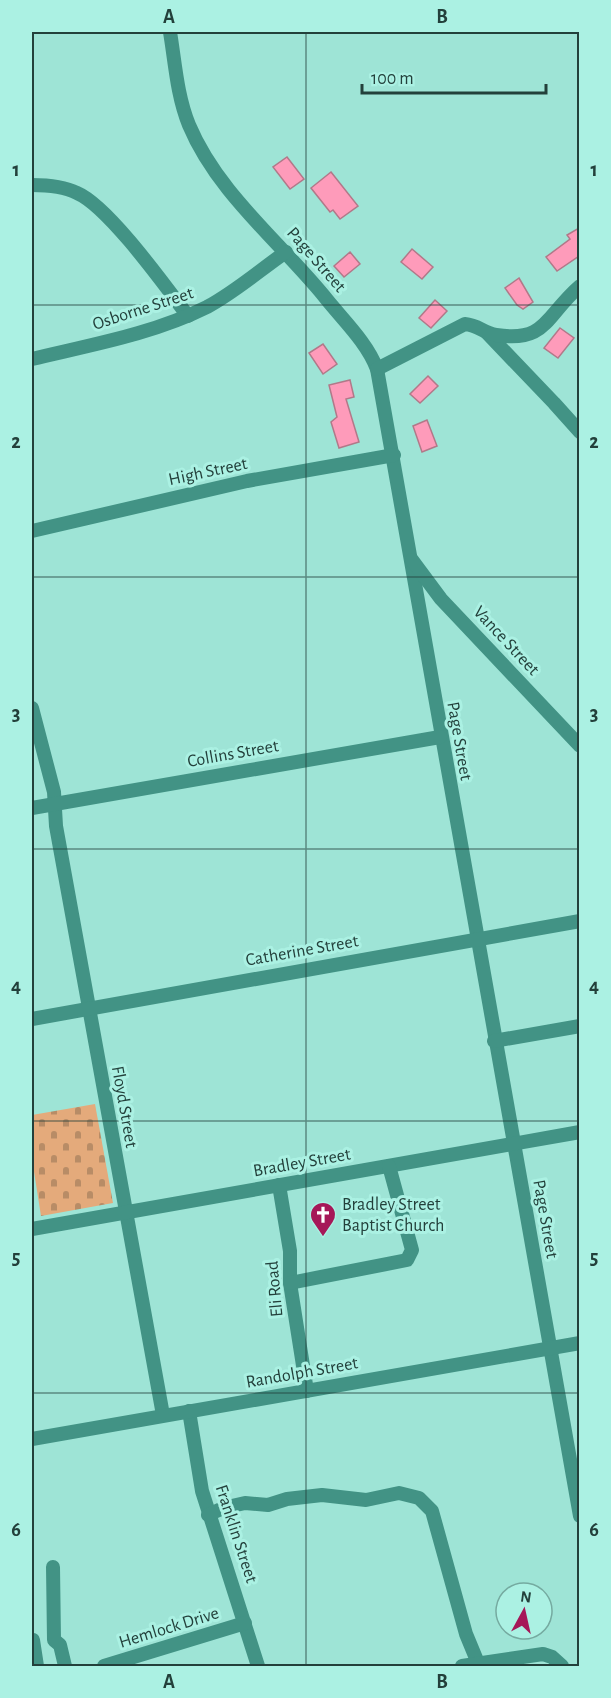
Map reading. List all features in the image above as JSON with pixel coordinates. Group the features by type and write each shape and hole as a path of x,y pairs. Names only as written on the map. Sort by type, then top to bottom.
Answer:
{"street":[{"name":"Page Street","path":"170,32 182,101 199,145 234,195 286,252 367,350 377,369 579,1516"},
{"path":"32,185 64,188 86,198 111,222 188,316"},
{"name":"Osborne Street","path":"32,358 105,341 188,316 231,292 286,252"},
{"path":"487,333 512,337 529,336 538,331 563,300 579,286"},
{"path":"377,369 457,326 474,325 487,333 555,403 579,432"},
{"name":"High Street","path":"32,531 248,481 393,455"},
{"name":"Vance Street","path":"410,558 441,599 579,746"},
{"path":"32,708 54,792 55,804"},
{"name":"Collins Street","path":"32,808 440,737"},
{"name":"Floyd Street","path":"55,804 56,826 88,1009 163,1415"},
{"name":"Catherine Street","path":"32,1019 579,921"},
{"path":"494,1041 579,1026"},
{"name":"Bradley Street","path":"32,1229 579,1132"},
{"path":"290,1282 370,1269 407,1260 411,1256 412,1250 388,1166"},
{"name":"Eli Road","path":"279,1185 290,1251 290,1282 307,1391"},
{"name":"Randolph Street","path":"32,1439 579,1343"},
{"name":"Franklin Street","path":"189,1411 208,1515 258,1666"},
{"path":"208,1515 235,1504 268,1505 287,1499 322,1495 352,1500 399,1493 418,1498 432,1511 466,1634 478,1663"},
{"path":"54,1566 54,1640"},
{"name":"Hemlock Drive","path":"104,1666 245,1623"},
{"path":"37,1666 32,1640 50,1637 60,1645 65,1666"},
{"path":"462,1666 543,1654 552,1657 562,1666"}],"green space":[{"path":"95,1104 113,1203 41,1216 32,1159 32,1115"}],"building":[{"path":"287,157 304,179 290,189 273,167"},
{"path":"331,172 358,206 340,219 333,210 330,212 311,188"},
{"path":"579,228 579,256 557,271 546,257 570,239 567,235"},
{"path":"412,249 433,267 422,279 401,262"},
{"path":"350,252 360,264 344,277 334,266"},
{"path":"519,278 533,302 523,309 517,305 505,288"},
{"path":"435,300 447,311 431,328 419,318"},
{"path":"560,328 574,338 558,358 544,348"},
{"path":"323,344 337,364 323,374 309,353"},
{"path":"428,376 438,386 420,403 410,394"},
{"path":"350,380 354,397 346,399 359,442 339,448 331,422 337,417 329,385"},
{"path":"427,420 437,446 422,452 413,426"}],"place":[{"name":"Bradley Street Baptist Church","path":"323,1238"}]}
